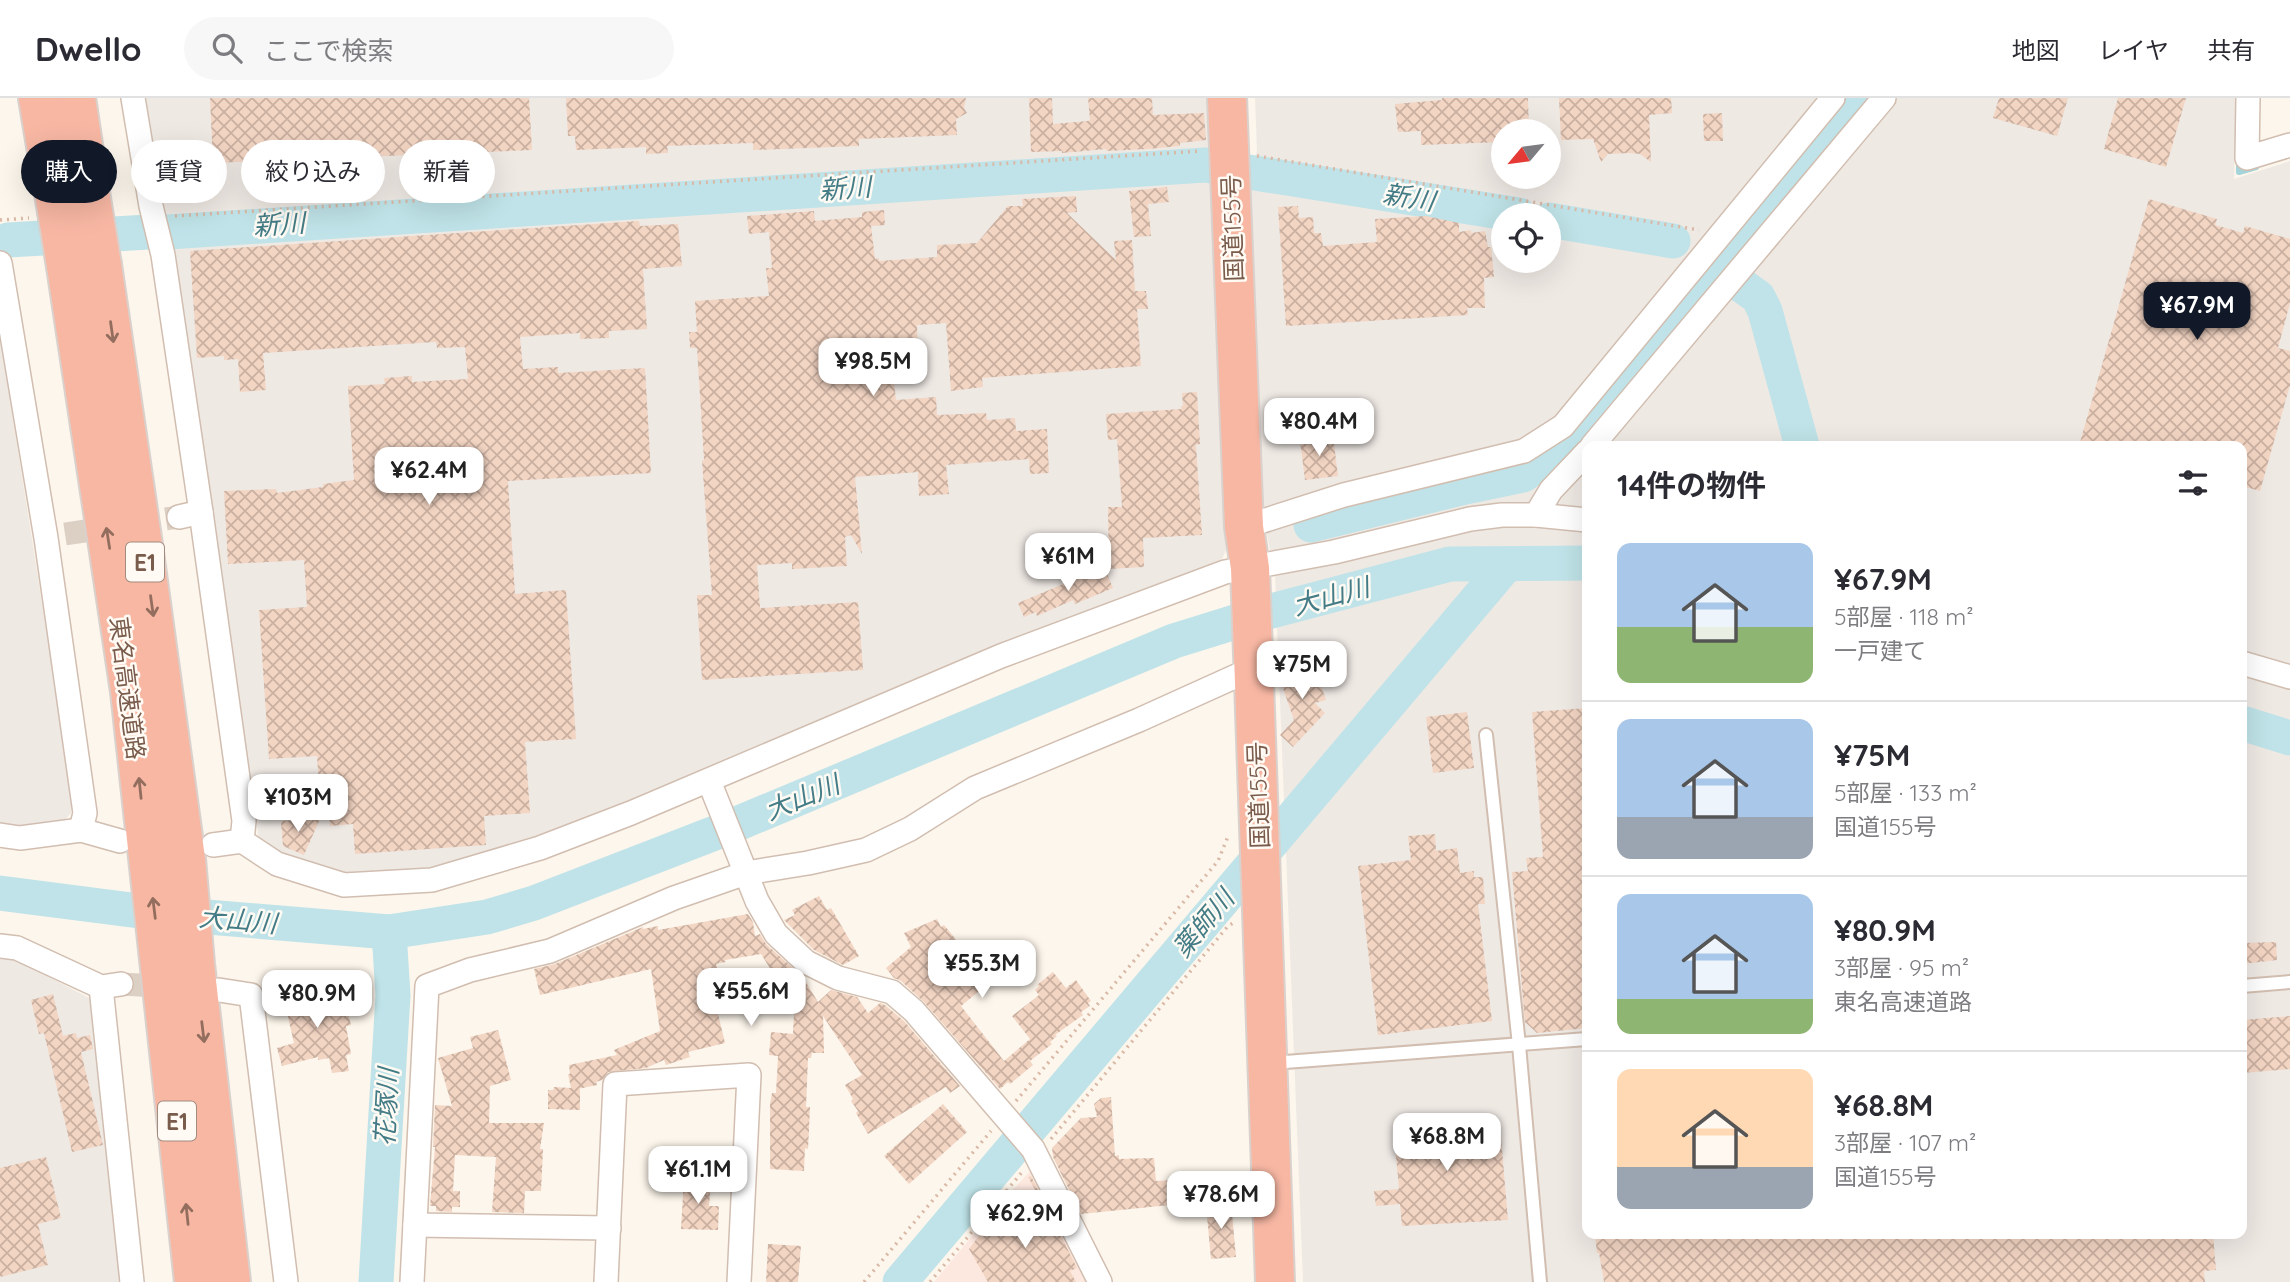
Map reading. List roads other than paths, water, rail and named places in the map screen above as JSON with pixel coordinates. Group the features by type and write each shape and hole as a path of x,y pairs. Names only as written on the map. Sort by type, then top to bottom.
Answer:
{"highway":[{"name":"東名高速道路","path":"38,98 63,211 84,265 147,571 199,852 191,972 194,1282"},
{"name":"東名高速道路","path":"63,211 76,98"},
{"name":"国道155号","path":"1227,98 1244,527 1250,568 1275,1282"},
{"name":"東名高速道路","path":"84,265 128,678 134,848 191,972 231,1282"}],"street":[{"path":"133,98 163,255 201,512 244,821 242,841"},
{"path":"1244,527 1344,495 1524,451 1563,426 1833,98"},
{"path":"1596,441 1884,98"},
{"path":"2248,98 2247,158 2290,145"},
{"path":"0,267 56,536 85,813 81,830"},
{"path":"1536,515 1551,490 1582,457"},
{"path":"179,517 201,512"},
{"path":"199,852 242,841 277,864 344,885 432,880 540,848 709,781 1001,656 1225,572 1334,552 1470,519 1536,515 1582,520"},
{"path":"2247,664 2290,677"},
{"path":"412,1282 426,986 470,970 550,951 744,868 808,863 866,850 910,829 975,788 1139,720 1254,668"},
{"path":"709,781 757,901 776,934 806,962 838,978 892,992 914,1011 1035,1153 1100,1282"},
{"path":"0,835 20,838 81,830 134,848"},
{"path":"0,946 17,948 111,986 132,1282"},
{"path":"191,972 251,995 286,1282"},
{"path":"606,1282 615,1084 749,1075 738,1282"},
{"path":"415,1225 609,1228"}],"lane":[{"path":"1486,736 1520,1045 1540,1282"},
{"path":"2247,986 2290,982"},
{"path":"1268,1063 1582,1039"}],"waterway":[{"path":"1311,525 1523,475 1570,441 1856,98"},
{"path":"2239,159 2239,172 2256,167"},
{"name":"新川","path":"168,232 1205,165 1491,211"},
{"name":"新川","path":"1561,222 1673,241"},
{"name":"新川","path":"8,240 149,232"},
{"path":"1741,285 1758,297 1765,311 1801,441"},
{"name":"大山川","path":"0,893 147,912 389,932 487,917 534,903 720,831 1174,641 1264,613 1450,564 1582,563"},
{"name":"薬師川","path":"900,1282 1507,564"},
{"name":"大山川","path":"2247,725 2290,738"},
{"name":"花塚川","path":"376,1282 393,995 389,932"}],"tunnel":[{"path":"65,534 179,517"},
{"path":"121,984 174,987"}]}
